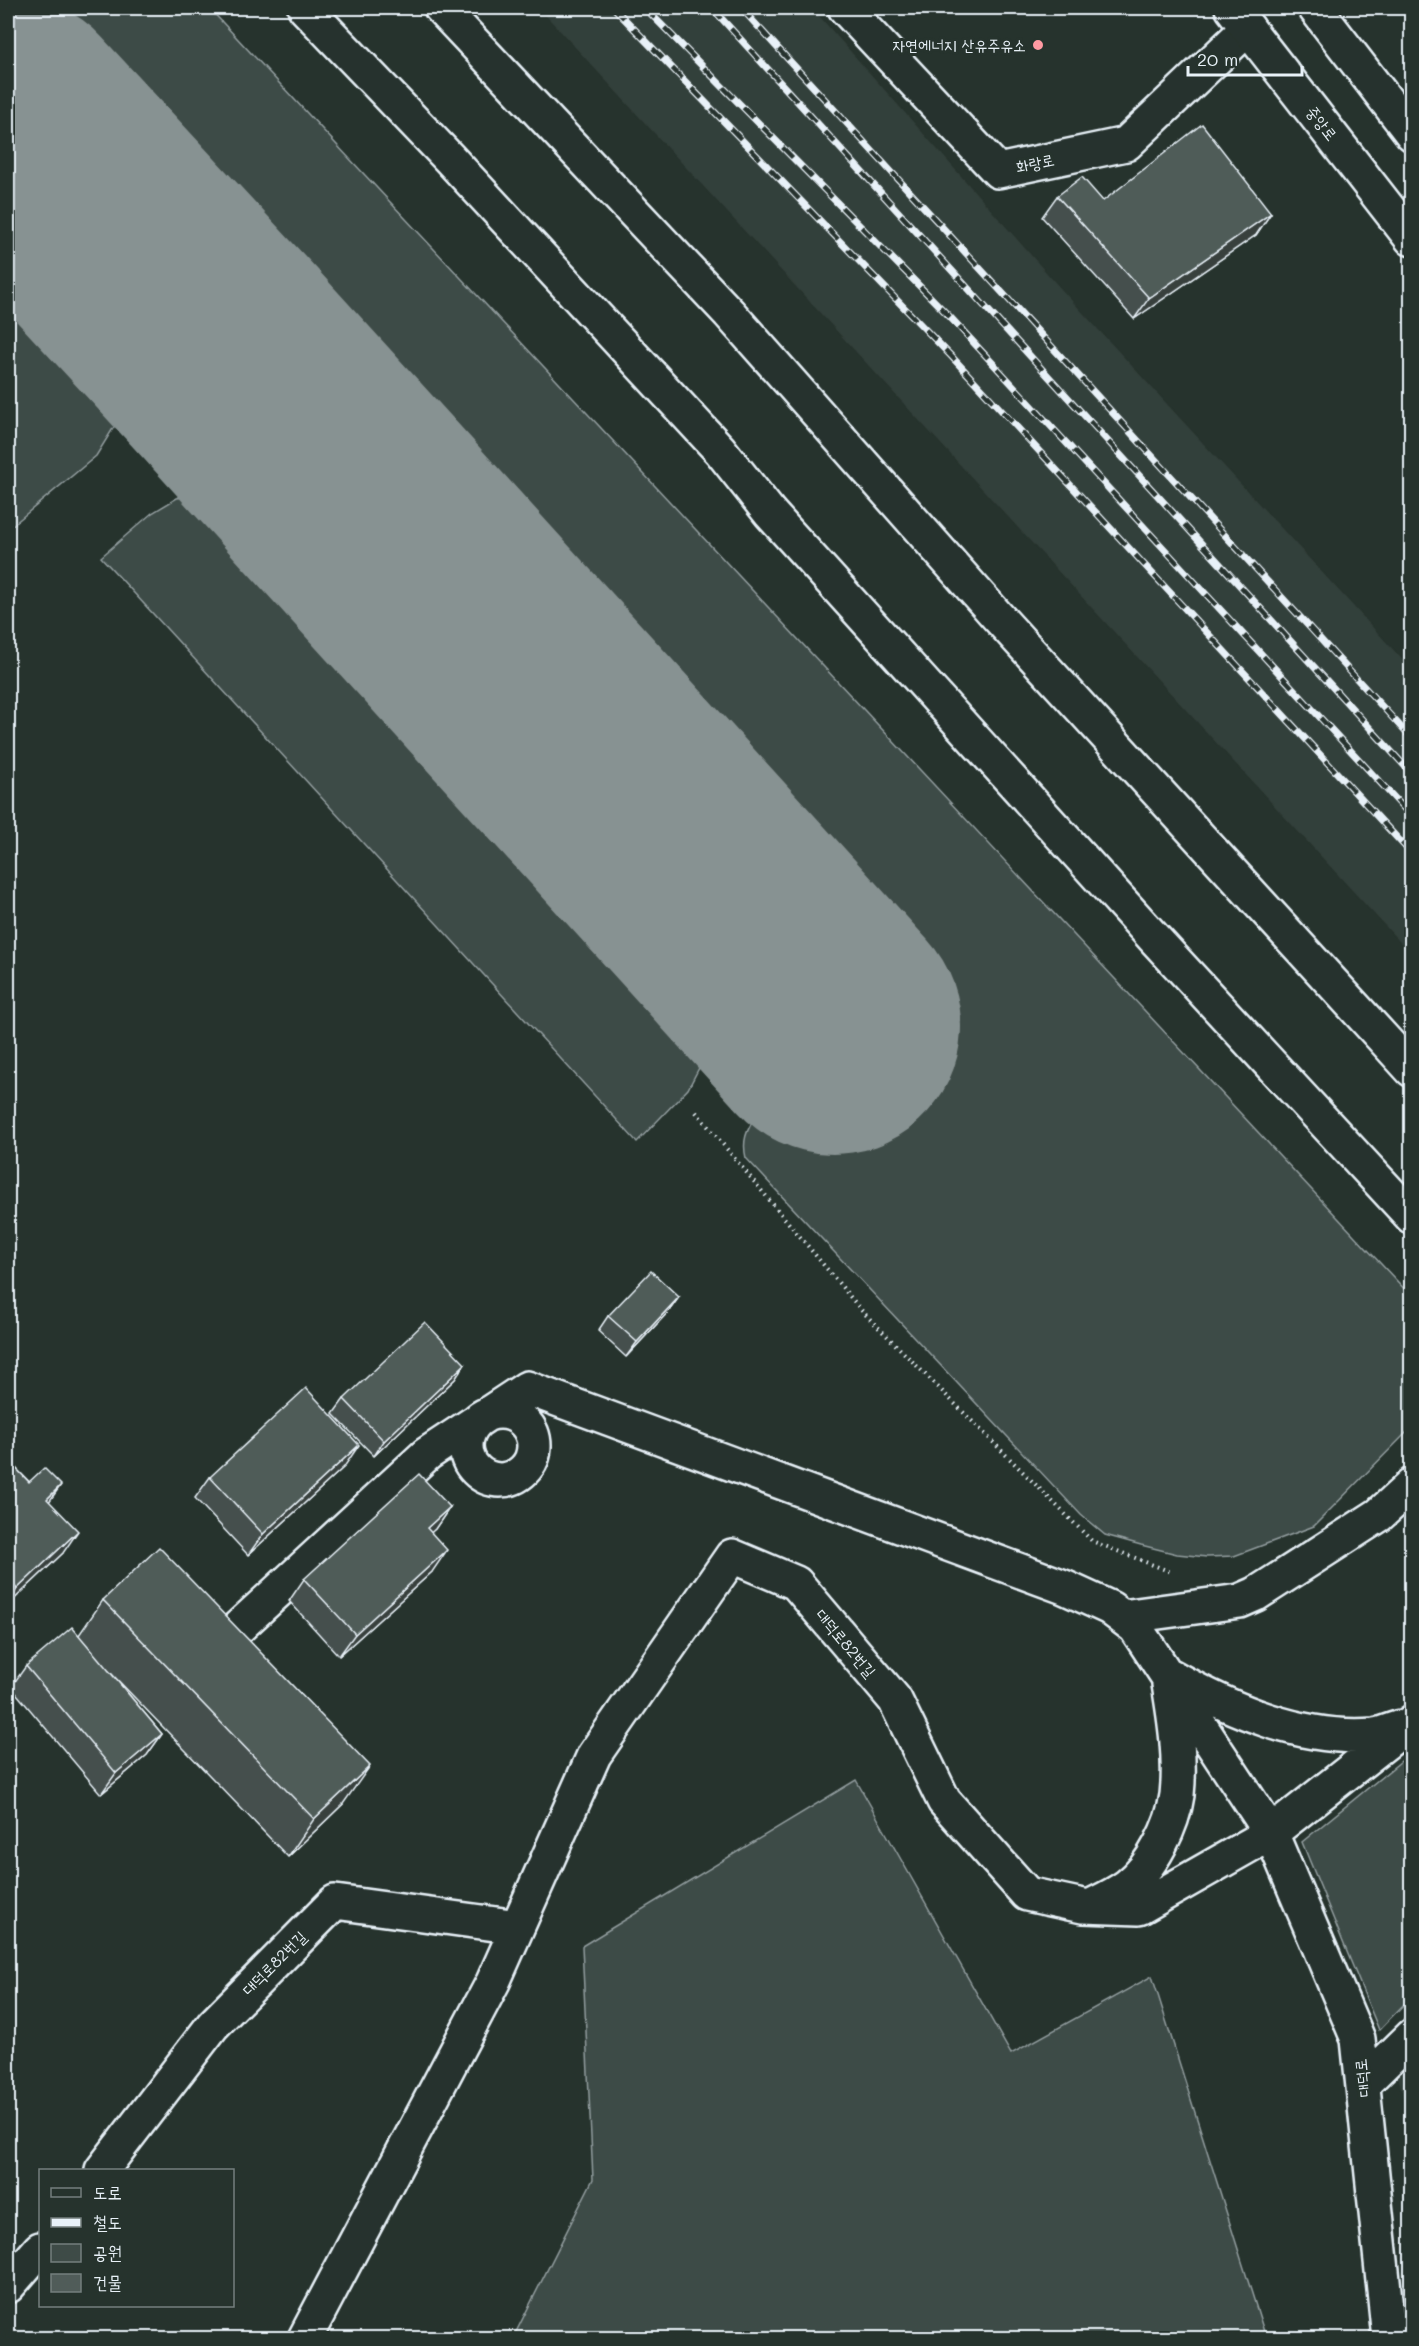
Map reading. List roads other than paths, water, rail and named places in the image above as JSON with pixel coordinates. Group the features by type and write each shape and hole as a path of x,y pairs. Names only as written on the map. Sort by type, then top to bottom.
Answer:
{"street":[{"path":"305,8 450,159 720,450 770,513 1154,938 1412,1217"},
{"path":"441,8 729,313 1006,626 1412,1070"},
{"name":"화랑로","path":"845,8 998,171 1126,144 1240,18"},
{"path":"1315,8 1412,134"},
{"name":"중앙로","path":"1240,18 1412,239"},
{"name":"대덕로","path":"229,1636 427,1454 527,1388 1064,1587 1110,1608 1135,1627 1272,1833 1358,2039 1389,2338"},
{"path":"1122,1617 1240,1601 1256,1594 1379,1515 1412,1485"},
{"name":"대덕로82번길","path":"305,2338 493,1982 594,1755 732,1556 796,1583 896,1700 944,1801 1026,1894 1091,1906 1139,1908 1272,1833 1410,1723"},
{"path":"1167,1674 1236,1709 1309,1731 1342,1735 1376,1735 1410,1723"},
{"path":"1091,1906 1128,1885 1154,1859 1170,1821 1177,1795 1177,1758 1175,1718 1167,1674"},
{"name":"대덕로82번길","path":"103,2169 213,2025 335,1902 517,1927"},
{"path":"1363,2084 1412,2036"},
{"path":"8,2286 39,2250"}],"railway":[{"path":"614,8 952,357 1412,854"},
{"path":"645,8 950,317 1412,817"},
{"path":"712,8 1412,774"},
{"path":"741,8 1412,739"}],"place":[{"name":"자연에너지 산유주유소","path":"1038,45"}]}
